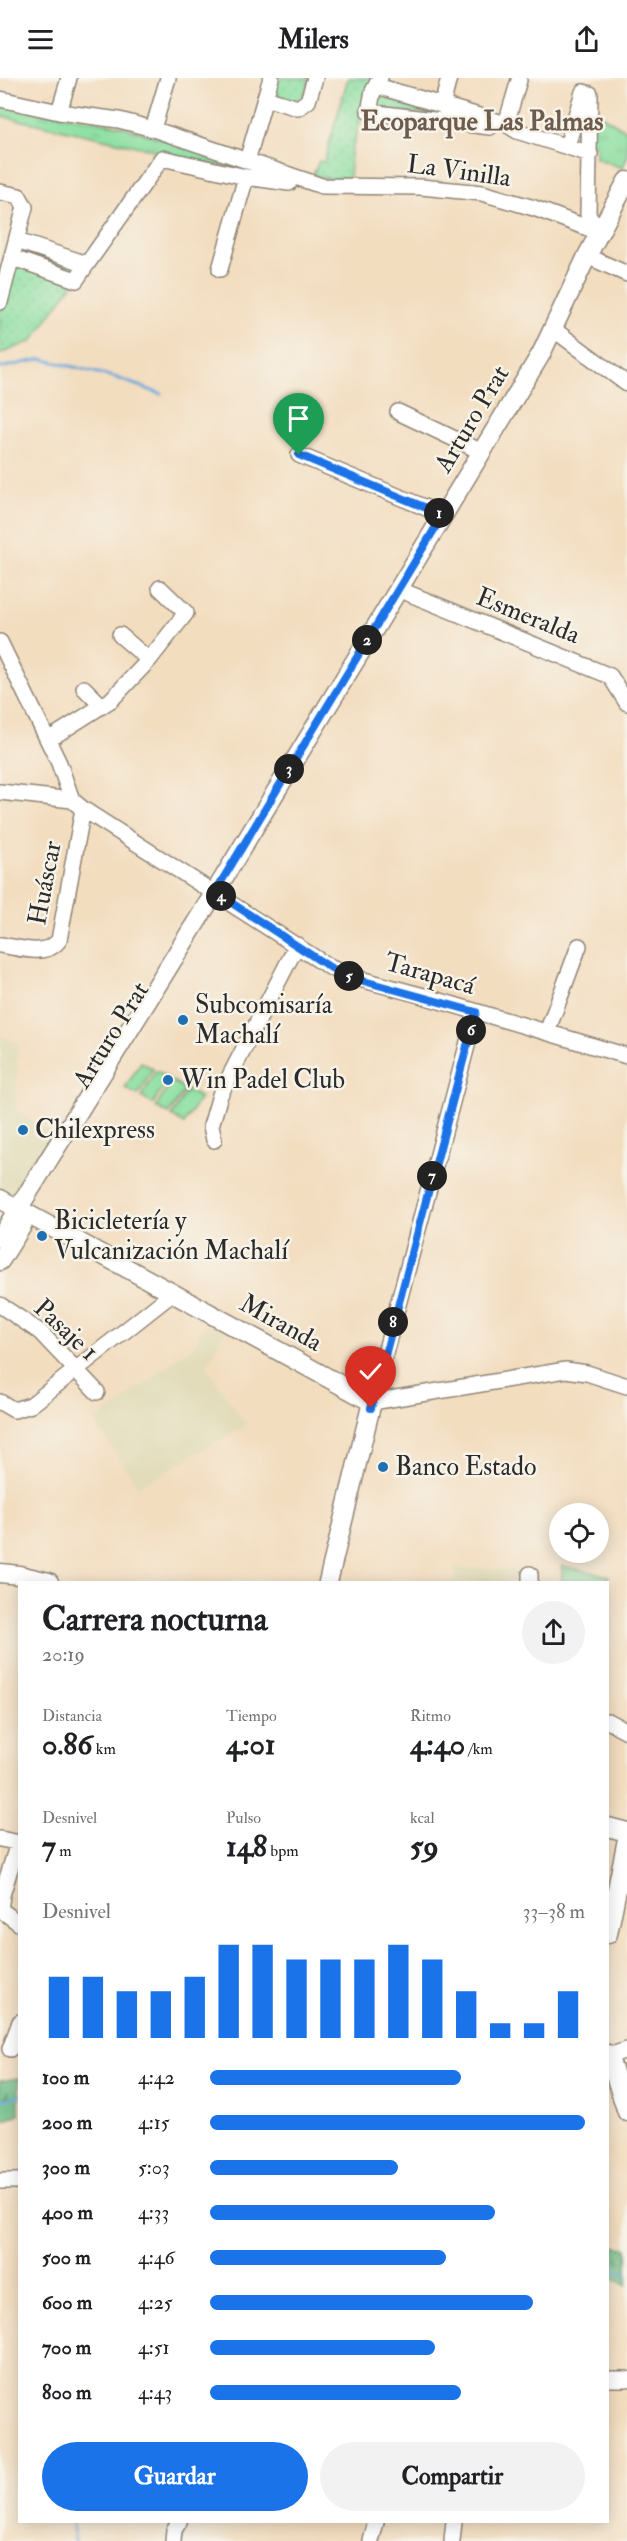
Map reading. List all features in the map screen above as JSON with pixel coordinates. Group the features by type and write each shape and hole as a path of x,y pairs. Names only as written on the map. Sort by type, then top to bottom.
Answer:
{"main road":[{"name":"Arturo Prat","path":"0,1261 24,1212 541,354 587,256 627,181"},
{"name":"Miranda","path":"0,1199 372,1402"},
{"name":"Arturo Prat","path":"0,1238 24,1212"},
{"path":"328,1581 372,1402"},
{"path":"0,1573 45,1581"},
{"path":"609,1827 627,1832"},
{"path":"609,1929 627,1839"},
{"path":"609,2065 627,2112"}],"street":[{"path":"59,112 69,78"},
{"path":"153,129 168,78"},
{"path":"247,161 271,78"},
{"path":"265,98 298,108 308,101 315,78"},
{"path":"442,106 449,78"},
{"path":"511,127 519,80"},
{"path":"511,127 369,112 373,91 379,82 442,106 511,127 590,154"},
{"path":"567,146 583,92 590,94 588,215 601,233"},
{"path":"0,99 59,112 119,120 153,129 307,182"},
{"path":"13,258 76,280 158,160 166,158 246,177 300,184 307,182"},
{"path":"220,269 246,177"},
{"name":"La Vinilla","path":"307,182 328,187 388,186 482,193 534,208 601,233"},
{"path":"0,192 19,196 25,204 0,302"},
{"path":"17,241 87,264"},
{"path":"587,256 627,273"},
{"path":"553,329 627,384"},
{"path":"398,412 482,452"},
{"path":"299,455 443,515"},
{"path":"48,740 111,700 149,660 186,613 160,588"},
{"name":"Esmeralda","path":"398,589 609,676 627,703"},
{"path":"120,635 149,660"},
{"path":"0,642 78,804"},
{"path":"84,688 102,706"},
{"path":"0,792 78,804"},
{"name":"Tarapacá","path":"78,804 331,968 353,977 627,1056"},
{"name":"Huáscar","path":"0,945 42,950 52,947 59,940 78,804"},
{"path":"214,1140 211,1126 220,1095 297,945"},
{"path":"547,1032 579,946"},
{"path":"476,1012 372,1402 566,1370 587,1373 627,1386"},
{"path":"0,1402 14,1410 31,1405 173,1293"},
{"name":"Pasaje 1","path":"0,1305 40,1332 96,1392"},
{"path":"609,1722 627,1731"},
{"path":"0,1839 18,1843"},
{"path":"18,1846 1,1903 18,1922"},
{"path":"10,2048 18,2027"},
{"path":"609,2065 627,2050"},
{"path":"0,2181 18,2181"},
{"path":"609,2379 627,2379"},
{"path":"172,2541 178,2523"},
{"path":"371,2541 376,2523"},
{"path":"452,2541 454,2523"}],"shaded area":[{"path":"0,1036 18,1043 16,1111 56,1134 14,1198 0,1194"},
{"path":"207,1323 224,1331 207,1368 246,1425 138,1487 95,1422 193,1346"},
{"path":"455,1567 527,1570 526,1581 454,1581"}],"green space":[{"path":"274,78 310,78 303,99 298,102 269,93"},
{"path":"348,78 375,78 471,118 364,108 351,152 349,178 328,179 313,175 319,161 324,162"},
{"path":"0,104 118,125 269,173 202,163 0,116"},
{"path":"582,104 627,131 627,158 622,168 596,158 596,145 573,138"},
{"path":"17,241 87,264 32,341 0,354 0,302"},
{"path":"141,1062 153,1069 138,1095 125,1088"},
{"path":"156,1071 169,1078 153,1104 141,1097"},
{"path":"172,1081 185,1089 169,1114 156,1107"},
{"path":"187,1090 200,1098 184,1124 172,1116"},
{"path":"562,1566 609,1576 606,1581 562,1581"},
{"path":"18,2078 18,2115 0,2122 0,2081"},
{"path":"609,2246 627,2248 627,2285 609,2279"}],"waterway":[{"path":"0,368 42,359 114,377 161,394"},
{"path":"0,2101 18,2096"},
{"path":"609,2267 627,2274"},
{"path":"72,2523 75,2541"},
{"path":"182,2541 185,2528 189,2523"}],"place":[{"name":"Subcomisaría Machalí","path":"183,1020"},
{"name":"Win Padel Club","path":"168,1080"},
{"name":"Chilexpress","path":"23,1130"},
{"name":"Bicicletería y Vulcanización Machalí","path":"42,1236"},
{"name":"Banco Estado","path":"383,1467"}],"district":[{"name":"Ecoparque Las Palmas","path":"482,121"}],"route":[{"path":"299,455 443,515 215,892 331,968 360,980 420,994 476,1012 371,1408"}]}
